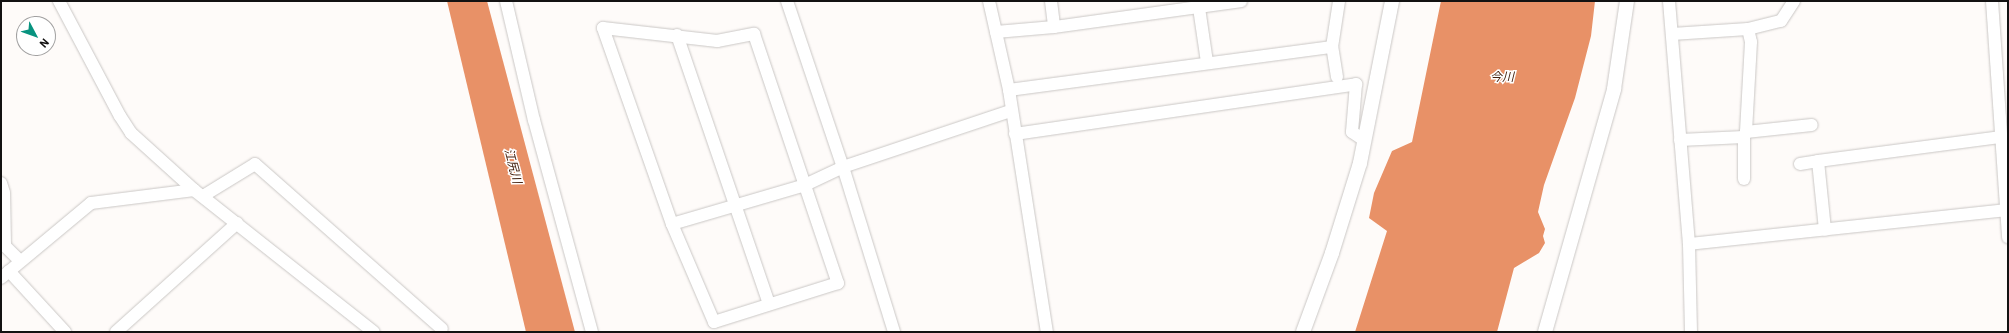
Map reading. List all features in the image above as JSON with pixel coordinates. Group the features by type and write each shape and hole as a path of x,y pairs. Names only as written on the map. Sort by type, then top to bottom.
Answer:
{"street":[{"path":"60,1 120,116 131,133 199,193 374,332"},
{"path":"506,1 534,120 592,332"},
{"path":"787,1 843,167 894,332"},
{"path":"989,1 1008,90 1010,111 1047,332"},
{"path":"1051,1 1054,27"},
{"path":"996,32 1054,27 1198,3 1241,1"},
{"path":"1337,77 1332,47 1339,1"},
{"path":"1303,332 1332,253 1364,140 1392,1"},
{"path":"1545,332 1614,90 1627,1"},
{"path":"1669,1 1689,244 1691,332"},
{"path":"1672,34 1748,29 1781,21 1794,1"},
{"path":"1992,1 2008,237"},
{"path":"1198,3 1207,62"},
{"path":"603,28 677,35 717,41 754,34 838,283 714,322 672,224 603,28"},
{"path":"1744,179 1745,135 1751,42 1748,29"},
{"path":"677,35 737,205 769,304"},
{"path":"1008,90 1207,62 1332,47"},
{"path":"1015,134 1356,84 1352,132 1364,140"},
{"path":"672,224 805,185 843,167 1010,111"},
{"path":"1680,140 1745,135 1812,125"},
{"path":"1800,164 2001,137"},
{"path":"1818,161 1825,230"},
{"path":"65,332 5,275 91,203 199,193 255,164 442,329"},
{"path":"1,183 4,193 3,244 20,262"},
{"path":"1689,244 2007,210"},
{"path":"116,332 237,223"}],"water":[{"name":"江尻川","path":"447,1 487,1 575,332 526,332"},
{"name":"今川","path":"1441,1 1595,1 1591,36 1575,98 1544,185 1538,212 1545,229 1543,236 1545,243 1539,253 1514,268 1497,332 1355,332 1387,231 1369,218 1374,193 1392,151 1412,142"}]}
